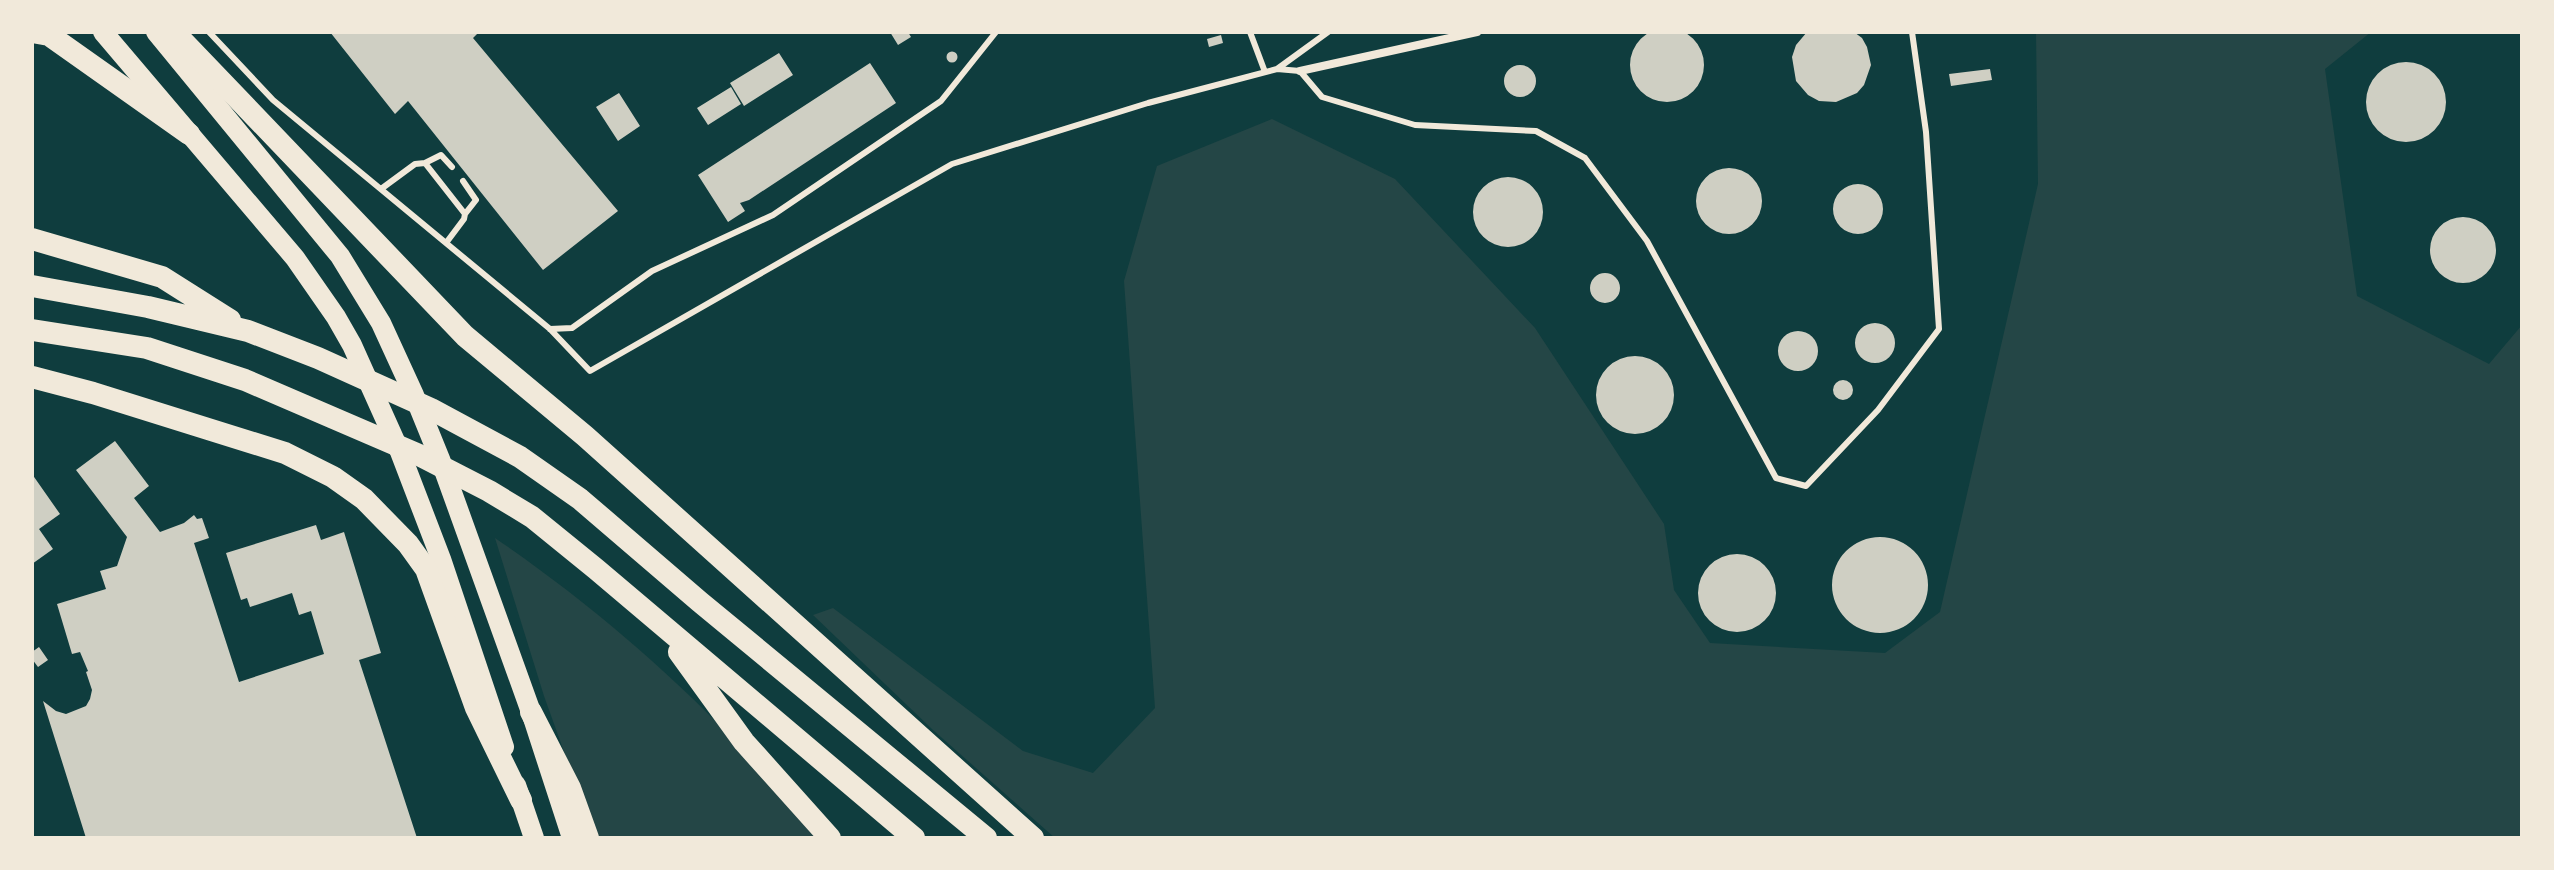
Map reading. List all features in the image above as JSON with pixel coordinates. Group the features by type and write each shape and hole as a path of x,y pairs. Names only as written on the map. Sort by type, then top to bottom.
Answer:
{"highway":[{"path":"32,32 49,35 189,134"},
{"path":"103,32 295,258 352,345 400,452 441,559 534,838"},
{"path":"156,32 340,256 381,323 428,428 531,712 572,838"},
{"path":"171,32 465,336 585,436 1033,838"},
{"path":"32,239 162,277 248,331"},
{"path":"32,286 148,307 248,331 318,358 468,427 520,457 580,499 986,838"},
{"path":"32,330 147,348 245,380 347,423 489,491 532,517 914,838"},
{"path":"32,377 285,453 333,477 364,499 408,544 426,569 476,708 521,800"},
{"path":"662,628 744,742 830,838"},
{"path":"531,712 570,788 588,838"}],"street":[{"path":"1300,71 1477,32"}],"lane":[{"path":"209,32 273,100 550,329 590,371 952,164 1148,103 1265,72 1277,69 1300,71 1322,97 1415,125 1536,131 1585,158 1647,241 1776,478 1806,486 1878,410 1939,329 1926,132 1912,32"},
{"path":"550,329 572,328 652,271 773,215 941,101 996,32"},
{"path":"1250,32 1265,72"},
{"path":"1277,69 1328,32"},
{"path":"381,189 415,164 441,155 452,167"},
{"path":"425,163 465,214"},
{"path":"446,243 476,200 463,181"}],"shaded area":[{"path":"2036,32 2371,32 2325,69 2357,296 2489,364 2522,325 2522,838 1055,838 933,730 813,615 833,608 1023,751 1093,773 1155,708 1124,281 1157,166 1272,119 1395,179 1535,328 1664,524 1674,590 1710,643 1885,653 1940,612 2038,184"},
{"path":"495,538 589,607 648,657 743,750 820,838 595,838 544,696"}],"building":[{"path":"1667,28 1688,34 1698,44 1704,65 1698,86 1688,96 1667,102 1646,96 1636,86 1630,65 1636,44 1646,34"},
{"path":"330,32 479,32 473,38 618,211 543,270 408,101 395,114"},
{"path":"890,32 908,32 911,37 898,45"},
{"path":"1807,32 1854,32 1862,38 1871,65 1864,85 1857,93 1836,102 1819,101 1808,95 1796,81 1792,57 1796,45"},
{"path":"1221,35 1223,43 1209,47 1207,39"},
{"path":"952,51 958,57 952,63 946,57"},
{"path":"779,53 793,75 744,106 730,83"},
{"path":"2398,62 2414,62 2429,68 2440,79 2446,102 2440,125 2429,136 2414,142 2398,142 2383,136 2372,125 2366,110 2366,94 2372,79 2383,68"},
{"path":"870,63 896,103 740,203 745,211 728,222 698,175"},
{"path":"1520,65 1532,69 1536,81 1532,93 1520,97 1508,93 1504,81 1508,69"},
{"path":"1990,69 1992,80 1951,86 1949,74"},
{"path":"731,87 741,104 708,125 697,108"},
{"path":"619,93 640,126 618,141 596,107"},
{"path":"1735,168 1753,177 1760,188 1760,214 1753,225 1742,232 1723,234 1705,225 1698,214 1696,195 1705,177 1716,170"},
{"path":"1515,177 1537,192 1543,212 1541,226 1533,237 1522,245 1501,247 1483,237 1475,226 1473,205 1483,187 1494,179"},
{"path":"1858,184 1876,191 1883,209 1876,227 1858,234 1840,227 1833,209 1840,191"},
{"path":"2456,217 2470,217 2482,222 2491,231 2496,250 2494,263 2487,274 2470,283 2456,283 2444,278 2435,269 2430,257 2430,243 2435,231 2444,222"},
{"path":"1605,273 1616,277 1620,288 1616,299 1605,303 1594,299 1590,288 1594,277"},
{"path":"1875,323 1889,329 1895,343 1889,357 1875,363 1861,357 1855,343 1861,329"},
{"path":"1798,331 1812,337 1818,351 1812,365 1798,371 1784,365 1778,351 1784,337"},
{"path":"1627,356 1643,356 1657,362 1668,373 1674,395 1668,417 1657,428 1643,434 1627,434 1613,428 1602,417 1596,403 1596,387 1602,373 1613,362"},
{"path":"1843,380 1850,383 1853,390 1850,397 1843,400 1836,397 1833,390 1836,383"},
{"path":"115,441 149,486 134,498 160,532 184,523 194,515 197,519 202,518 209,538 194,543 239,682 324,654 311,611 299,615 292,593 250,607 247,598 241,600 226,553 316,525 321,540 344,532 381,653 359,660 417,838 86,838 43,701 66,714 86,706 90,699 92,690 88,671 80,652 72,654 57,604 106,589 100,571 117,566 127,537 76,470"},
{"path":"32,474 60,514 39,529 53,549 32,564"},
{"path":"1880,537 1898,540 1914,551 1925,567 1928,585 1925,603 1914,619 1898,630 1880,633 1862,630 1846,619 1835,603 1832,585 1835,567 1846,551 1862,540"},
{"path":"1729,554 1745,554 1759,560 1770,571 1776,593 1770,615 1759,626 1745,632 1729,632 1715,626 1704,615 1698,601 1698,585 1704,571 1715,560"},
{"path":"39,647 48,660 38,667 32,659 32,652"}]}
